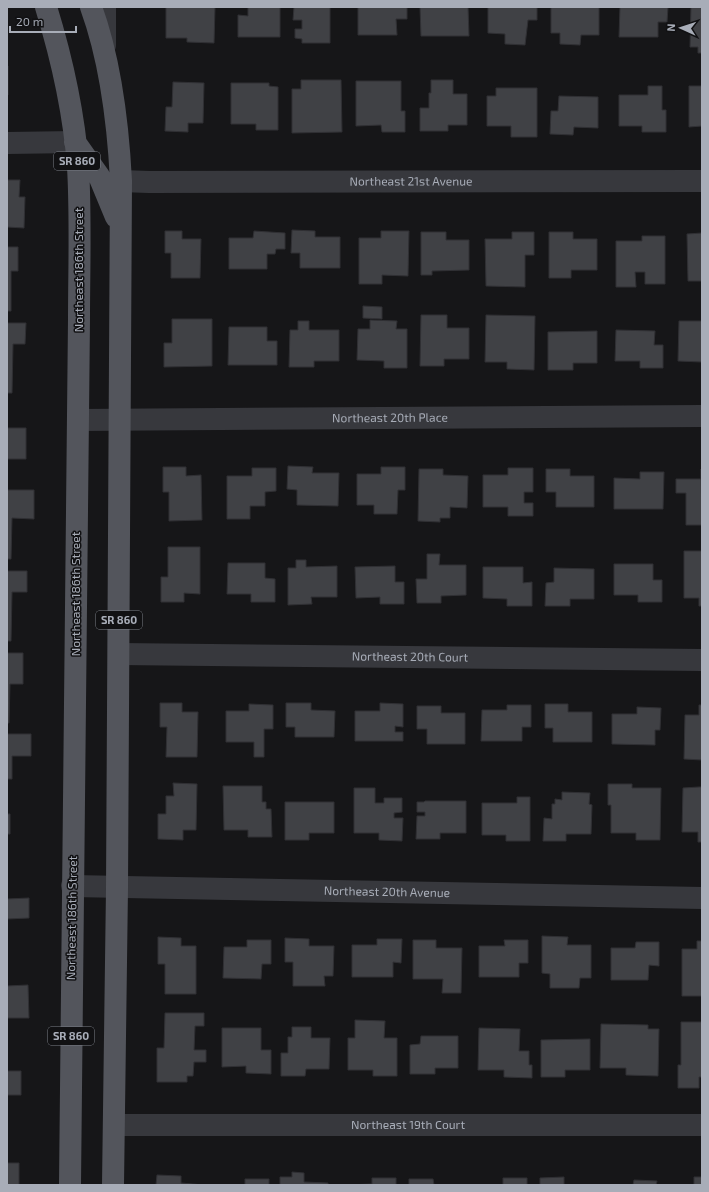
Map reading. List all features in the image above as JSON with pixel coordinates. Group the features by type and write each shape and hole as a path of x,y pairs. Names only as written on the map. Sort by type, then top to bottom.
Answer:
{"main road":[{"name":"Northeast 186th Street","path":"46,7 66,84 75,142 78,196 78,420 70,1185"},
{"name":"SR 860","path":"92,7 105,56 116,118 121,181 122,234 113,1185"},
{"path":"75,142 99,176 122,234"}],"street":[{"path":"105,56 106,7"},
{"path":"7,142 75,142"},
{"name":"Northeast 21st Avenue","path":"121,181 702,181"},
{"name":"Northeast 20th Place","path":"78,420 702,416"},
{"name":"Northeast 20th Court","path":"119,654 702,660"},
{"name":"Northeast 20th Avenue","path":"72,886 702,898"},
{"name":"Northeast 19th Court","path":"114,1125 702,1125"}],"building":[{"path":"166,7 215,7 214,43 187,42 187,38 166,38"},
{"path":"248,7 280,7 280,37 238,37 238,15 248,16"},
{"path":"294,7 330,7 330,43 302,43 302,39 295,38 295,29 302,29 302,20 293,20"},
{"path":"358,7 407,7 407,19 396,19 397,35 358,35"},
{"path":"420,7 468,7 469,36 421,36"},
{"path":"488,7 537,7 537,20 528,20 525,45 505,44 505,34 488,33"},
{"path":"551,7 599,7 599,35 581,35 580,45 560,44 560,33 551,33"},
{"path":"620,7 668,7 667,22 658,22 658,37 619,37"},
{"path":"691,7 702,7 702,53 698,53 698,47 690,47"},
{"path":"8,66 8,95 7,95"},
{"path":"301,80 341,80 342,132 292,133 292,89 301,89"},
{"path":"431,80 453,80 453,94 467,94 467,125 448,125 448,131 420,131 420,108 429,108"},
{"path":"356,81 401,81 401,111 405,111 405,132 382,132 381,125 356,126"},
{"path":"173,82 204,83 203,123 188,123 188,132 165,131 166,107 172,107"},
{"path":"231,83 269,83 269,86 278,87 278,130 256,130 256,124 231,124"},
{"path":"648,86 662,86 662,110 666,110 666,132 642,132 642,126 619,126 619,95 648,95"},
{"path":"689,86 702,86 702,126 689,127"},
{"path":"496,88 537,88 537,137 511,137 511,126 487,126 487,96 496,96"},
{"path":"559,96 598,97 598,128 574,127 573,135 550,134 551,111 558,111"},
{"path":"7,180 20,180 19,197 25,197 24,228 7,227"},
{"path":"292,230 315,231 315,237 340,237 340,268 300,268 300,253 291,253"},
{"path":"165,231 182,231 182,239 201,239 200,278 171,278 171,253 165,253"},
{"path":"254,231 285,233 285,249 276,249 275,254 267,254 267,269 229,269 229,238 253,238"},
{"path":"381,231 409,231 408,276 382,275 382,284 359,284 359,238 381,238"},
{"path":"421,232 446,232 446,240 469,240 469,270 432,271 432,275 421,275"},
{"path":"512,232 534,232 534,255 525,255 525,287 486,286 485,239 512,239"},
{"path":"549,232 573,232 573,239 597,239 597,270 571,270 571,278 549,278"},
{"path":"702,233 702,281 688,281 687,234"},
{"path":"642,236 665,236 665,284 645,284 645,272 635,272 636,287 616,287 616,241 642,241"},
{"path":"7,247 18,247 18,271 11,271 11,311 7,311"},
{"path":"363,306 382,307 382,319 363,318"},
{"path":"421,315 447,315 447,328 469,328 469,359 444,359 444,366 420,366"},
{"path":"486,315 535,316 534,370 507,369 507,362 485,362"},
{"path":"172,319 212,319 212,366 164,367 164,343 172,343"},
{"path":"370,320 397,321 396,329 407,329 407,368 384,368 384,361 357,360 358,329 370,329"},
{"path":"298,321 309,321 309,330 339,330 339,361 314,361 314,367 289,367 290,330 298,330"},
{"path":"679,321 702,321 702,362 678,361"},
{"path":"7,323 26,323 25,344 13,344 12,393 7,393"},
{"path":"229,327 267,327 267,341 277,341 277,365 228,365"},
{"path":"616,330 655,331 654,345 663,345 663,368 640,368 640,361 615,361"},
{"path":"597,331 597,363 573,363 573,370 548,370 548,332"},
{"path":"7,428 26,428 26,459 7,459"},
{"path":"288,466 313,467 312,473 339,473 338,506 297,505 297,490 287,489"},
{"path":"163,467 186,467 186,476 201,475 202,520 169,521 169,492 163,492"},
{"path":"381,467 405,467 405,490 398,490 397,514 374,514 374,505 357,505 357,474 381,474"},
{"path":"252,468 276,468 276,491 265,492 265,506 250,506 250,519 227,519 227,476 252,476"},
{"path":"508,468 533,468 533,492 524,492 524,503 533,503 533,516 508,516 508,507 483,507 483,475 508,475"},
{"path":"419,469 443,469 443,475 468,476 467,508 450,507 450,518 440,518 440,522 418,521"},
{"path":"546,469 570,469 570,476 594,476 594,507 556,507 556,492 546,492"},
{"path":"701,469 702,525 686,525 686,493 676,493 676,479 701,479"},
{"path":"640,472 664,472 663,509 614,509 614,478 640,479"},
{"path":"7,490 34,490 34,519 12,518 11,559 7,559"},
{"path":"168,547 200,547 200,594 184,593 184,602 161,602 161,577 168,577"},
{"path":"684,551 702,551 702,606 699,606 699,598 684,598"},
{"path":"427,554 440,554 439,565 466,565 466,595 441,596 441,603 417,603 416,579 427,579"},
{"path":"296,560 306,560 306,567 337,566 337,597 311,597 312,604 288,605 288,568 296,568"},
{"path":"228,563 265,563 265,578 275,579 275,602 251,602 251,594 227,594"},
{"path":"614,564 653,564 653,580 662,580 662,602 638,602 638,595 614,595"},
{"path":"395,566 395,582 404,582 404,604 380,604 380,597 356,598 355,567"},
{"path":"483,567 523,567 523,583 532,582 532,606 507,606 507,599 483,598"},
{"path":"554,568 594,569 594,599 570,599 570,606 545,606 546,583 554,582"},
{"path":"7,571 27,571 27,592 12,592 11,641 7,641"},
{"path":"7,653 23,653 23,684 10,684 9,723 7,723"},
{"path":"160,703 182,703 182,712 198,712 197,757 166,757 167,727 160,727"},
{"path":"286,703 311,703 311,710 335,711 334,737 295,737 295,727 286,727"},
{"path":"380,703 403,704 403,727 395,726 395,732 403,732 403,741 355,741 355,711 380,711"},
{"path":"249,704 273,705 273,729 264,729 264,757 254,757 254,742 226,742 226,711 249,711"},
{"path":"545,704 568,704 568,712 592,712 592,742 553,742 553,728 545,728"},
{"path":"507,705 531,705 531,727 522,727 522,741 481,741 482,710 507,710"},
{"path":"699,705 702,705 702,760 684,759 685,715 699,715"},
{"path":"417,706 441,706 441,713 465,713 465,744 427,744 427,729 417,729"},
{"path":"637,707 661,708 660,730 655,730 655,745 612,744 612,714 637,714"},
{"path":"7,734 31,734 31,756 12,756 12,779 7,779"},
{"path":"173,783 197,784 196,830 183,830 183,840 158,839 158,814 166,814 166,796 174,796"},
{"path":"608,784 632,784 632,788 661,788 660,840 636,840 636,833 611,833 611,805 608,805"},
{"path":"223,786 262,786 262,802 266,802 266,809 271,809 272,837 248,837 248,830 224,830"},
{"path":"702,787 702,842 698,842 698,832 682,832 683,788"},
{"path":"354,788 375,788 375,803 384,803 384,798 402,798 402,812 394,813 394,818 403,818 402,841 379,840 379,833 354,833"},
{"path":"562,792 590,793 589,804 592,805 591,834 566,834 566,841 543,841 544,818 552,819 552,804 555,804 555,799 562,800"},
{"path":"517,797 530,797 530,841 506,841 506,835 482,835 482,803 517,803"},
{"path":"466,801 466,833 440,833 440,839 416,839 417,816 425,816 425,812 417,812 417,802"},
{"path":"285,802 334,802 334,833 309,833 309,840 285,840"},
{"path":"7,814 10,814 10,834 7,834"},
{"path":"29,898 29,918 7,919 7,899"},
{"path":"542,936 568,937 567,945 591,945 591,978 580,978 579,988 550,988 550,974 542,973"},
{"path":"158,937 181,938 181,946 196,946 196,994 165,994 165,964 158,964"},
{"path":"285,938 309,939 309,946 334,946 333,976 324,976 325,986 293,986 293,962 285,962"},
{"path":"377,939 402,939 401,963 393,962 393,977 352,977 352,945 377,945"},
{"path":"247,940 271,940 271,964 262,964 261,979 223,978 224,947 247,947"},
{"path":"413,940 436,940 436,948 462,948 461,993 442,993 443,979 413,979"},
{"path":"504,940 528,940 528,963 519,963 519,977 479,977 479,946 505,946"},
{"path":"697,941 702,941 702,996 682,996 682,949 697,949"},
{"path":"636,942 659,942 659,966 649,965 648,980 611,980 611,948 635,948"},
{"path":"28,985 29,1018 7,1018 7,986"},
{"path":"165,1013 204,1013 204,1026 195,1026 194,1050 206,1050 206,1062 194,1062 193,1076 187,1076 187,1082 157,1082 157,1048 164,1048"},
{"path":"355,1020 385,1021 384,1038 397,1038 397,1076 373,1076 373,1070 348,1070 348,1038 355,1038"},
{"path":"681,1022 702,1022 702,1077 699,1077 699,1088 678,1088 678,1065 681,1065"},
{"path":"601,1024 648,1025 648,1029 659,1029 658,1076 626,1075 626,1068 600,1068"},
{"path":"292,1027 311,1027 311,1038 330,1038 329,1069 306,1069 305,1076 281,1076 281,1053 288,1053 288,1037 292,1037"},
{"path":"222,1028 261,1028 261,1050 271,1050 271,1074 246,1073 246,1066 222,1067"},
{"path":"479,1028 520,1029 519,1051 529,1051 529,1065 532,1065 532,1078 504,1077 504,1070 478,1070"},
{"path":"421,1036 458,1036 458,1068 435,1068 435,1074 410,1074 410,1045 420,1044"},
{"path":"590,1039 590,1070 565,1070 565,1077 541,1077 541,1040"},
{"path":"7,1071 21,1071 21,1095 7,1095"},
{"path":"7,1163 19,1163 19,1185 7,1185"},
{"path":"292,1172 304,1173 304,1182 328,1183 328,1185 280,1185 280,1177 292,1177"},
{"path":"157,1175 181,1176 181,1183 204,1185 156,1185"},
{"path":"564,1177 564,1185 540,1185 540,1178"},
{"path":"694,1177 702,1177 702,1185 694,1185"},
{"path":"372,1178 396,1178 396,1185 347,1185 372,1184"},
{"path":"503,1178 527,1178 527,1185 503,1185"},
{"path":"245,1179 269,1179 269,1185 245,1185"},
{"path":"409,1179 433,1179 434,1185 409,1185"},
{"path":"634,1180 657,1181 656,1185 633,1185"}]}
